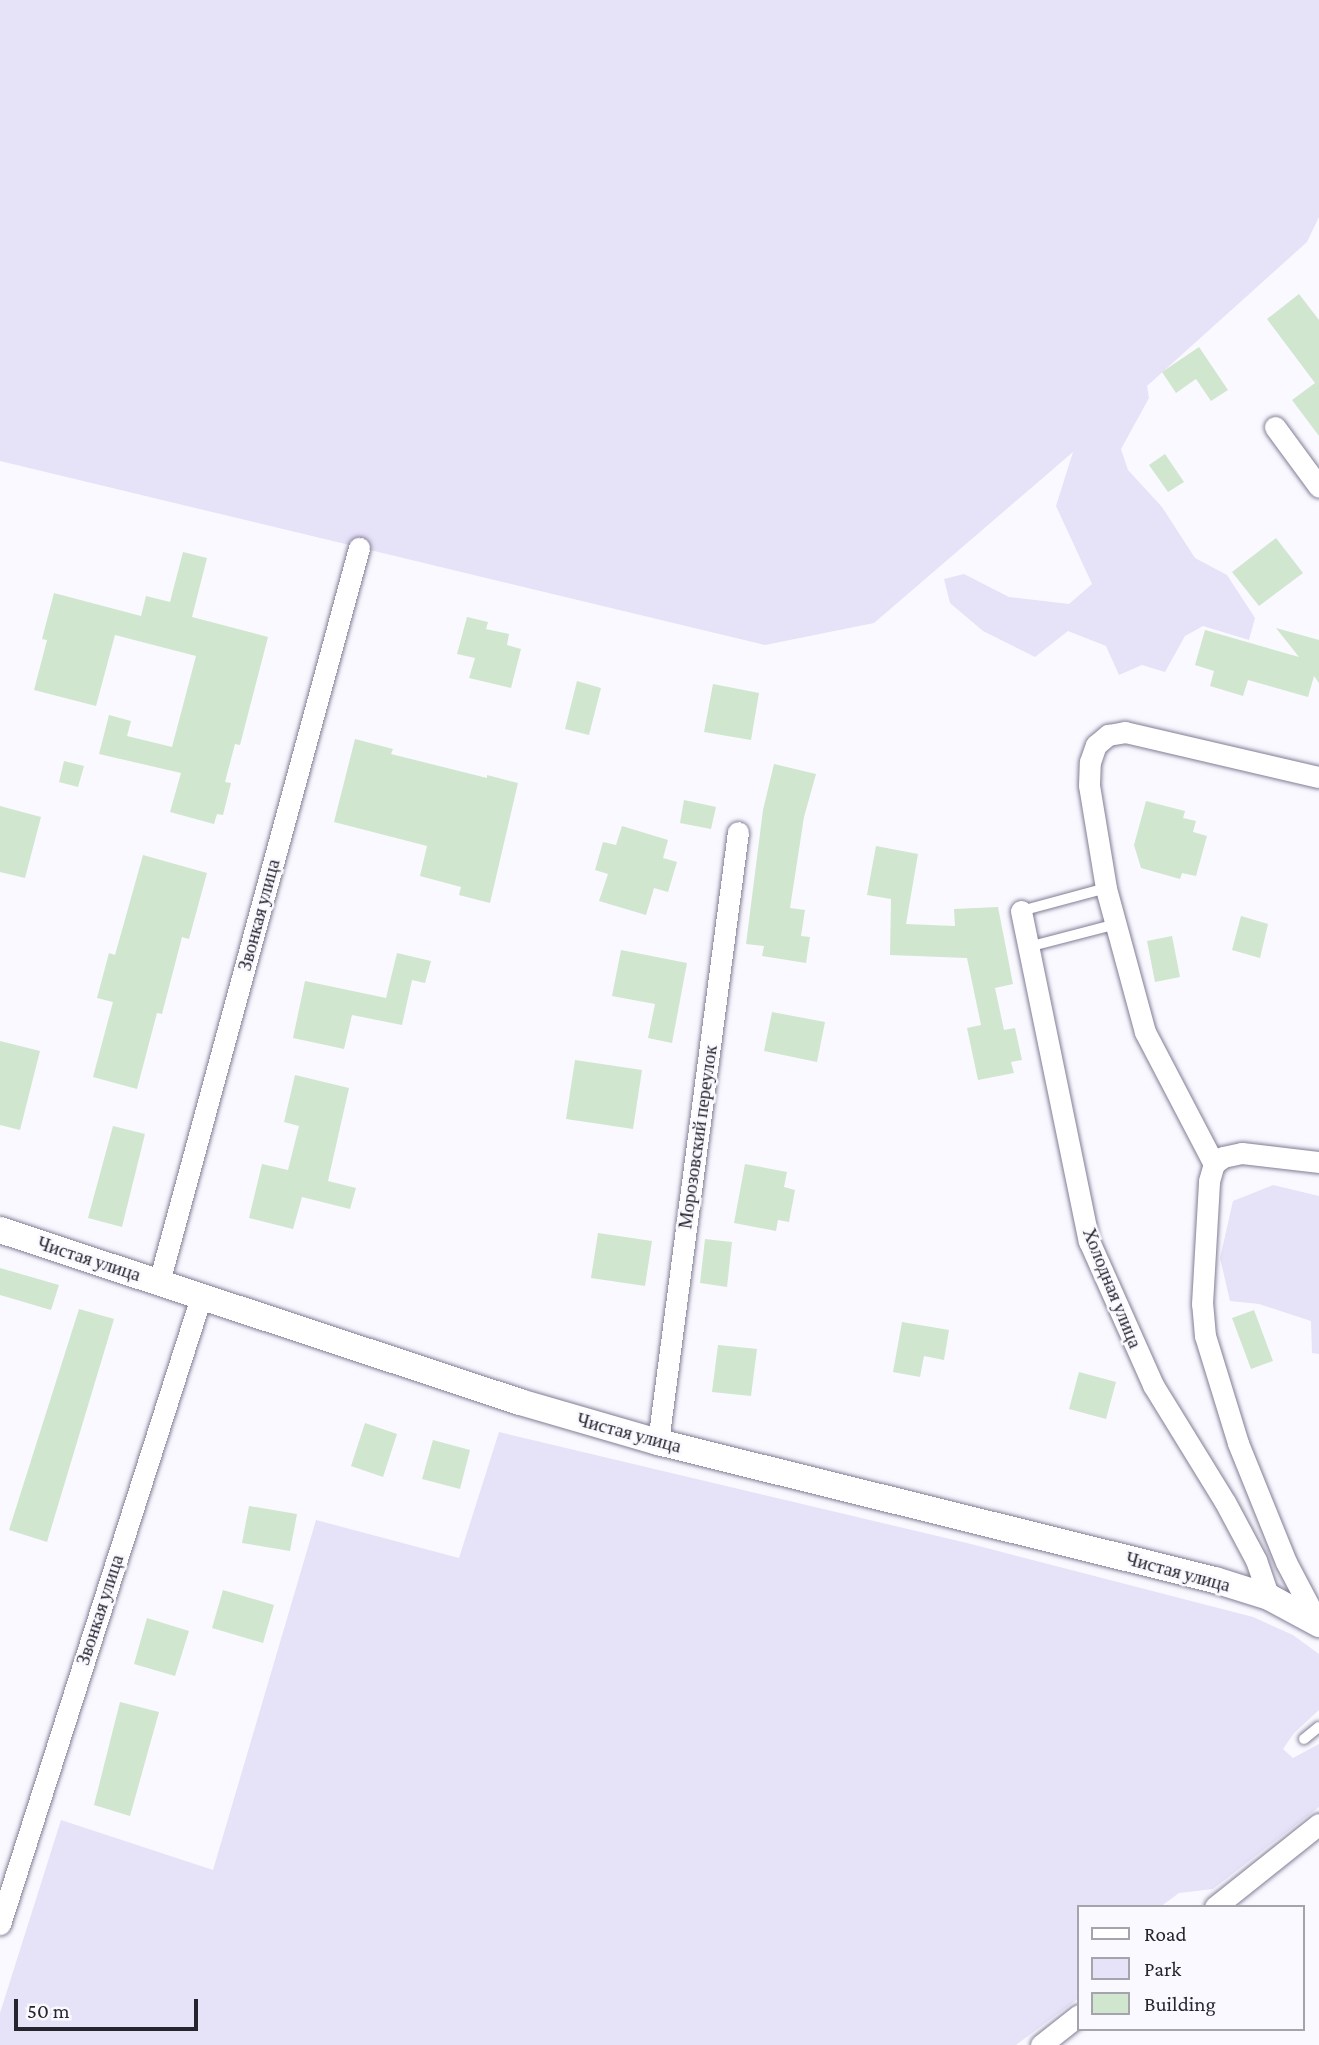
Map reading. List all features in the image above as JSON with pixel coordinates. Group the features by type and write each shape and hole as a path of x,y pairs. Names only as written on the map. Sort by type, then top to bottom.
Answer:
{"street":[{"path":"1275,427 1319,487"},
{"name":"Звонкая улица","path":"159,1282 359,548"},
{"path":"1214,1164 1145,1032 1106,888 1089,785 1090,762 1096,746 1108,735 1125,732 1319,776"},
{"name":"Морозовский переулок","path":"658,1442 738,832"},
{"name":"Холодная улица","path":"1021,911 1089,1241 1153,1385 1225,1502 1255,1560 1269,1597"},
{"path":"1318,1624 1286,1562 1238,1443 1205,1336 1202,1304 1209,1181 1214,1164 1223,1157 1242,1153 1319,1162"},
{"name":"Чистая улица","path":"0,1230 520,1402 658,1442 1201,1576 1269,1597 1318,1624"},
{"name":"Звонкая улица","path":"0,1924 201,1297"},
{"path":"1218,1905 1319,1824"},
{"path":"1041,2045 1078,2016"}],"lane":[{"path":"1021,911 1106,888"},
{"path":"1028,947 1116,924"},
{"path":"1304,1739 1319,1727"}],"green space":[{"path":"0,0 1319,0 1319,217 1307,242 1147,386 1149,398 1121,449 1128,470 1162,507 1195,558 1227,575 1255,618 1249,640 1203,626 1185,636 1165,672 1142,665 1119,675 1106,646 1068,631 1035,657 983,631 950,603 944,579 964,574 1009,597 1069,604 1092,584 1056,506 1073,452 874,623 765,645 0,461"},
{"path":"1273,1185 1319,1196 1319,1354 1312,1353 1311,1321 1259,1304 1230,1301 1220,1258 1233,1201"},
{"path":"499,1432 971,1544 1253,1617 1293,1635 1319,1654 1319,1710 1294,1733 1283,1749 1293,1758 1319,1744 1319,1807 1213,1889 1179,1893 1163,1905 1078,1905 1078,1999 1016,2045 0,2045 0,2013 61,1820 213,1870 316,1520 459,1558"}],"building":[{"path":"1299,294 1319,320 1319,436 1292,400 1315,383 1267,319"},
{"path":"1199,347 1228,390 1211,401 1196,379 1176,393 1162,372"},
{"path":"1165,454 1184,482 1168,492 1149,465"},
{"path":"1276,538 1303,573 1259,606 1232,572"},
{"path":"183,552 207,558 192,617 268,637 240,745 235,744 225,782 231,783 223,815 217,814 214,824 170,812 181,773 99,754 109,715 131,721 127,736 172,747 196,656 115,635 96,706 34,690 47,640 42,639 54,593 141,616 146,596 170,602"},
{"path":"467,617 488,622 486,629 509,634 507,645 521,649 511,688 469,678 475,658 457,654"},
{"path":"1276,628 1319,640 1319,683 1314,676 1308,697 1248,680 1243,696 1210,686 1214,671 1195,665 1205,630 1299,657"},
{"path":"577,681 601,688 589,735 565,729"},
{"path":"713,684 759,693 751,740 704,732"},
{"path":"355,739 393,749 391,754 518,783 490,903 459,895 461,887 420,876 427,846 334,822"},
{"path":"64,761 84,766 78,787 59,782"},
{"path":"774,764 816,774 804,817 790,908 805,910 801,936 810,937 806,963 762,956 764,946 746,944 763,810"},
{"path":"684,800 716,807 711,829 680,823"},
{"path":"1146,801 1185,811 1183,818 1196,821 1193,832 1207,836 1196,876 1182,873 1180,879 1141,868 1134,845"},
{"path":"0,806 41,817 25,878 0,872"},
{"path":"622,826 668,840 663,858 677,862 668,892 654,888 646,915 599,901 608,874 595,870 603,842 616,845"},
{"path":"876,846 918,854 906,924 955,926 954,909 998,907 1013,984 995,988 1004,1030 1015,1028 1022,1060 1011,1062 1014,1073 978,1080 967,1028 981,1025 967,958 890,955 891,899 867,895"},
{"path":"143,855 207,873 189,939 182,937 162,1014 157,1013 137,1089 93,1077 113,1002 97,998 109,953 115,955"},
{"path":"1241,916 1268,924 1260,958 1232,950"},
{"path":"1172,936 1180,977 1155,982 1147,941"},
{"path":"621,950 687,963 672,1043 648,1038 655,1004 612,996"},
{"path":"397,953 431,961 425,983 412,980 402,1025 352,1015 344,1049 293,1038 305,981 386,998"},
{"path":"772,1012 825,1022 817,1062 764,1051"},
{"path":"0,1041 40,1051 20,1130 0,1125"},
{"path":"575,1060 642,1070 633,1129 566,1119"},
{"path":"295,1075 349,1088 328,1181 356,1188 350,1209 302,1197 293,1229 249,1218 262,1164 288,1170 299,1126 284,1122"},
{"path":"113,1126 145,1134 122,1227 88,1218"},
{"path":"745,1164 787,1172 784,1187 795,1190 789,1222 778,1220 776,1231 734,1223"},
{"path":"598,1233 652,1241 645,1286 591,1278"},
{"path":"705,1239 732,1242 727,1287 700,1283"},
{"path":"0,1268 59,1285 51,1310 0,1295"},
{"path":"79,1309 114,1319 47,1542 9,1530"},
{"path":"1254,1310 1273,1361 1251,1369 1232,1318"},
{"path":"902,1322 949,1330 944,1360 924,1356 920,1377 893,1372"},
{"path":"718,1345 757,1349 751,1396 712,1392"},
{"path":"1079,1372 1116,1382 1106,1419 1069,1409"},
{"path":"365,1423 397,1434 383,1477 351,1466"},
{"path":"433,1440 470,1450 460,1489 422,1479"},
{"path":"249,1506 297,1514 290,1551 242,1543"},
{"path":"223,1590 274,1605 263,1643 212,1628"},
{"path":"147,1618 189,1631 175,1676 134,1664"},
{"path":"120,1702 159,1712 130,1816 94,1805"}]}
